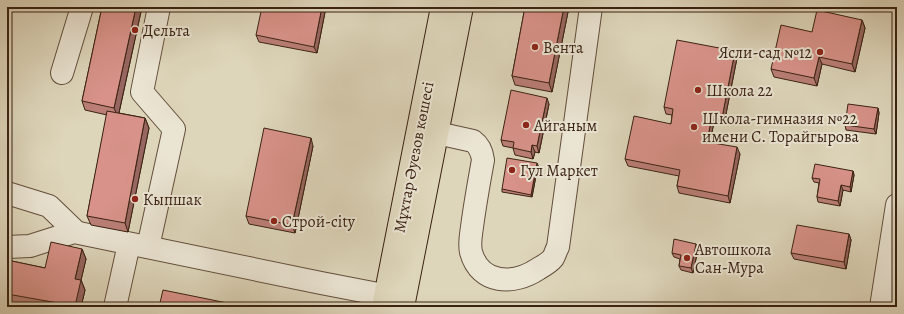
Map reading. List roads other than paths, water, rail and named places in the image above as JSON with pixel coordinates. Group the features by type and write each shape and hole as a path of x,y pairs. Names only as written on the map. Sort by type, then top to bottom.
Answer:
{"main road":[{"name":"Мұхтар Әуезов көшесі","path":"394,302 442,7"},
{"name":"Мұхтар Әуезов көшесі","path":"394,302 437,133 462,7"}],"lane":[{"path":"62,73 82,7"},
{"path":"115,307 138,246 174,129 142,92 158,7"},
{"path":"437,133 473,141 477,144 482,154 483,160 474,206 470,243 471,251 477,266 482,272 491,276 499,279 510,280 532,274 544,266 553,258 558,247 592,7"},
{"path":"7,193 49,206 76,232"},
{"path":"881,307 897,205"},
{"path":"7,247 30,246 76,232 321,284 394,302"}],"place":[{"name":"Дельта","path":"135,30"},
{"name":"Вента","path":"535,47"},
{"name":"Ясли-сад №12","path":"820,52"},
{"name":"Школа 22","path":"698,90"},
{"name":"Айганым","path":"526,125"},
{"name":"Школа-гимназия №22 имени С. Торайгырова","path":"694,127"},
{"name":"Гул Маркет","path":"512,170"},
{"name":"Кыпшак","path":"135,199"},
{"name":"Строй-city","path":"274,221"},
{"name":"Автошкола Сан-Мура","path":"687,258"}]}
